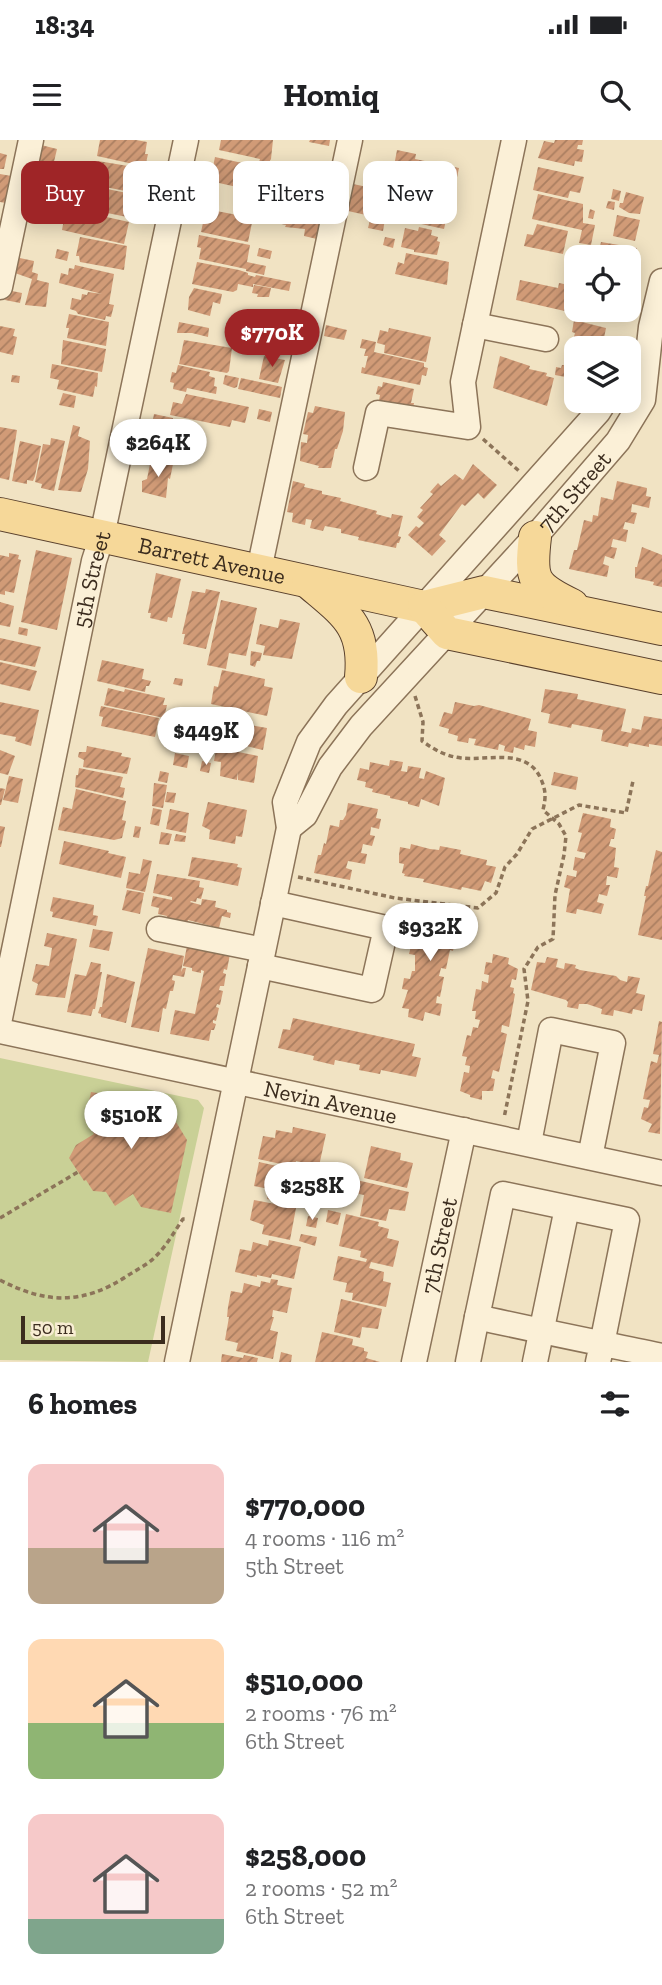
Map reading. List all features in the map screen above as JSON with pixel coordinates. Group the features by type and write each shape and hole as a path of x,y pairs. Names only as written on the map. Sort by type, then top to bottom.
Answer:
{"main road":[{"name":"Barrett Avenue","path":"0,514 425,607 484,592 662,629"},
{"path":"535,537 532,561 534,578 554,596 592,615"},
{"path":"307,581 347,616 359,637 363,655 361,677"},
{"path":"425,607 447,633 662,678"}],"street":[{"path":"0,287 31,140"},
{"name":"5th Street","path":"0,1018 94,561 103,536 186,140"},
{"path":"259,570 351,140"},
{"path":"366,468 378,413 468,427 463,382 514,140"},
{"name":"7th Street","path":"289,828 305,815 330,767 361,726 535,537 618,440 643,400 651,327 662,281"},
{"path":"475,325 546,339"},
{"name":"7th Street","path":"641,343 651,327"},
{"name":"7th Street","path":"289,828 285,802 309,742 336,705 597,413"},
{"path":"177,1362 289,828"},
{"path":"159,929 372,989 386,928 273,903"},
{"path":"528,1143 551,1030 613,1043 590,1157"},
{"name":"Nevin Avenue","path":"0,1031 662,1172"},
{"name":"7th Street","path":"414,1362 464,1129"},
{"path":"468,1362 503,1194 627,1220 600,1353"},
{"path":"535,1362 567,1208"},
{"path":"477,1317 542,1331 600,1353 662,1356"}],"path":[{"path":"468,427 534,484"},
{"path":"411,691 417,699 423,722 422,741 440,753 463,758 521,759 537,770 547,792 543,810 559,824 566,836 555,895 553,939 538,947 524,970 528,1001 500,1137"},
{"path":"279,873 395,898 478,908 496,893 505,867 517,854 532,829 579,805 626,813 633,781"},
{"path":"0,1218 78,1171"},
{"path":"0,1280 21,1290 50,1297 81,1298 113,1285 153,1259 183,1219 206,1222"}],"green space":[{"path":"0,1058 198,1100 204,1108 148,1362 0,1360"}],"building":[{"path":"100,140 147,142 146,161 123,162 97,156"},
{"path":"221,140 273,140 270,161 259,161 260,159 219,150"},
{"path":"330,140 329,146 309,142"},
{"path":"555,140 583,140 577,149 584,150 582,162 575,161 574,166 538,158 544,141 554,143"},
{"path":"37,144 57,149 54,161 33,161"},
{"path":"397,150 416,154 415,159 425,161 395,161"},
{"path":"0,153 7,155 4,169 0,169"},
{"path":"215,157 233,161 233,186 219,183 219,161 214,161"},
{"path":"109,163 123,165 123,190 109,188"},
{"path":"538,167 584,177 580,193 570,191 568,198 533,190"},
{"path":"0,174 17,177 11,204 0,202"},
{"path":"353,184 363,186 363,214 349,211"},
{"path":"109,189 123,192 123,216 109,213"},
{"path":"613,189 621,191 619,201 611,199"},
{"path":"626,192 644,197 640,214 629,213 619,207"},
{"path":"538,194 583,204 583,223 595,225 591,245 579,243 582,230 532,219"},
{"path":"608,201 615,202 614,210 606,208"},
{"path":"590,209 595,211 593,219 588,218"},
{"path":"219,211 233,214 233,224 252,224 248,242 201,232 203,224 219,224"},
{"path":"617,215 640,220 635,241 613,236"},
{"path":"109,218 129,224 124,244 62,230 63,224 109,224"},
{"path":"281,224 320,224 317,239 304,236 305,229 285,227 286,225"},
{"path":"369,224 384,224 383,231 368,228"},
{"path":"421,224 445,224 444,229"},
{"path":"537,224 568,231 563,254 524,246 527,234 533,235"},
{"path":"419,227 432,230 431,235 438,237 437,241 440,242 437,255 401,247 405,228 418,231"},
{"path":"199,235 250,245 247,262 266,266 264,275 199,259"},
{"path":"80,237 127,246 124,270 80,262 79,256 76,256"},
{"path":"385,237 395,239 393,248 383,245"},
{"path":"259,248 272,251 270,259 257,256"},
{"path":"57,249 69,252 67,261 55,258"},
{"path":"406,253 449,262 447,285 395,274 398,262 404,264"},
{"path":"15,257 34,261 32,272 38,274 37,280 49,283 46,307 25,305 32,279 12,272"},
{"path":"197,262 239,270 255,277 256,275 291,282 289,291 238,284 237,290 233,292 192,284"},
{"path":"75,265 114,274 109,304 114,305 111,317 106,316 105,320 78,314 70,309 72,298 81,300 82,294 87,295 88,292 102,294 59,283 61,273 68,275 69,268 74,269"},
{"path":"520,280 558,288 559,283 564,284 564,311 516,300"},
{"path":"254,285 271,288 269,297 257,297 258,294 252,293"},
{"path":"194,288 222,294 220,304 213,302 210,316 188,310 189,297"},
{"path":"7,290 22,293 20,303 5,300"},
{"path":"69,314 109,322 106,346 67,338"},
{"path":"233,320 255,325 254,328 284,334 279,356 243,349 240,345 231,343 232,336 229,336"},
{"path":"179,322 209,328 208,337 177,333"},
{"path":"574,322 606,328 604,336 574,336 575,333 572,332"},
{"path":"326,325 347,330 344,340 324,336"},
{"path":"0,326 15,329 13,336 17,337 13,355 0,352"},
{"path":"389,328 431,337 426,362 384,353 385,345 377,343 380,330 388,332"},
{"path":"362,339 376,342 374,352 424,363 424,367 428,368 426,376 422,375 420,385 361,373 368,356 364,356 366,349 360,348"},
{"path":"63,340 106,349 102,372 61,364"},
{"path":"184,340 232,348 229,371 227,373 179,364"},
{"path":"264,356 285,360 278,383 259,379"},
{"path":"500,356 554,378 547,406 493,388"},
{"path":"52,364 98,373 93,397 57,389 59,380 50,378"},
{"path":"178,365 210,372 209,376 215,378 216,394 187,388 186,392 173,389 174,383 170,382 172,372 176,373"},
{"path":"562,365 564,377 555,375 556,367 561,368"},
{"path":"12,375 20,376 19,383 11,382"},
{"path":"225,375 239,378 237,387 223,384"},
{"path":"241,378 282,387 280,398 238,389"},
{"path":"383,382 414,389 412,413 378,406 380,395 376,394 378,386 382,387"},
{"path":"63,393 76,396 74,408 59,405"},
{"path":"186,394 249,407 245,423 232,420 230,427 170,415 173,402 182,404"},
{"path":"315,406 345,412 343,431 331,468 318,468 319,466 300,461 301,442 307,443 308,435 303,434 308,412 313,413"},
{"path":"259,409 272,412 270,422 257,419"},
{"path":"154,414 173,418 169,439 150,435"},
{"path":"73,425 80,427 78,436 90,441 88,469 81,492 58,490"},
{"path":"0,427 17,430 9,480 0,478"},
{"path":"51,438 65,441 54,491 41,488 42,484 35,482 43,444 50,445"},
{"path":"149,440 170,445 168,455 165,454 164,458 146,454"},
{"path":"20,441 41,446 35,476 33,481 27,480 27,484 12,481"},
{"path":"151,459 173,464 166,498 142,492 142,481 147,479"},
{"path":"473,464 497,485 484,499 478,493 465,506 462,504 439,535 446,541 432,556 408,535 416,526 419,528 424,523 417,517 423,510 420,508 433,494 430,492 438,483 441,486 455,474 463,480"},
{"path":"293,481 322,491 322,494 341,498 340,501 377,511 376,514 391,518 392,514 403,516 398,536 401,537 396,548 358,540 359,537 341,533 341,529 325,526 323,531 310,528 312,520 306,519 305,525 292,522 293,513 287,512"},
{"path":"617,481 647,488 646,496 651,497 649,508 632,504 631,512 637,513 634,524 625,522 623,529 628,530 626,542 613,539 611,547 617,548 614,559 605,556 603,564 609,566 607,577 569,569 584,520 592,522 593,515 598,516 601,497 613,500"},
{"path":"642,547 662,555 662,587 653,585 654,582 635,578 635,567"},
{"path":"36,550 72,558 57,630 21,622"},
{"path":"9,553 19,555 18,559 21,560 14,593 5,591 5,595 0,594 0,555 9,557"},
{"path":"156,573 181,579 172,618 168,617 167,622 150,618 151,613 148,613"},
{"path":"206,589 220,592 206,649 183,644 185,634 182,634 192,591 205,593"},
{"path":"221,600 257,608 246,656 229,653 226,669 207,665"},
{"path":"0,602 14,606 10,627 0,625"},
{"path":"280,619 300,623 292,659 263,655 265,646 256,644 260,624 278,628"},
{"path":"19,627 28,629 27,636 18,634"},
{"path":"0,638 41,647 35,667 0,660"},
{"path":"251,651 262,653 255,667 250,665"},
{"path":"102,660 144,669 142,679 151,681 149,686 146,686 145,692 97,681"},
{"path":"0,662 37,671 30,691 0,684"},
{"path":"222,670 265,679 264,686 273,688 267,716 211,704 214,686 218,687"},
{"path":"175,678 183,679 182,686 173,684"},
{"path":"108,688 165,698 163,705 167,705 164,718 104,705"},
{"path":"545,689 578,694 577,699 626,709 621,731 631,733 632,728 641,730 644,716 662,719 662,746 649,744 649,747 629,743 628,747 601,741 603,730 548,723 550,714 541,712"},
{"path":"0,702 39,710 31,746 15,741 16,737 0,734"},
{"path":"455,702 479,705 531,719 528,730 537,732 535,747 525,745 524,750 514,747 513,753 504,751 505,746 499,744 498,750 474,745 476,739 469,738 468,743 457,741 458,736 439,726 444,712 452,714"},
{"path":"101,706 159,718 155,737 101,726"},
{"path":"201,711 267,728 263,750 194,741"},
{"path":"87,746 122,753 121,756 131,758 127,774 83,767 84,760 78,757 79,752 86,752"},
{"path":"216,749 258,756 254,783 238,780 238,772 237,780 220,776 221,762 214,761"},
{"path":"0,750 15,756 8,775 0,773"},
{"path":"175,753 189,756 187,768 173,765"},
{"path":"390,760 403,762 401,771 407,772 408,766 421,768 419,778 424,779 426,771 445,778 439,806 421,799 419,807 408,804 372,792 373,789 365,787 366,782 357,780 360,768 369,770 370,762 389,766"},
{"path":"202,761 211,763 209,773 200,771"},
{"path":"79,768 123,777 120,787 125,788 123,798 75,787"},
{"path":"160,771 169,773 167,783 158,781"},
{"path":"554,772 578,777 576,790 551,785"},
{"path":"9,776 23,779 18,803 3,800"},
{"path":"154,783 167,785 163,808 152,806"},
{"path":"0,788 5,789 1,805 0,805"},
{"path":"76,789 126,801 122,820 126,821 122,838 114,840 58,830 63,807 72,809"},
{"path":"167,792 176,793 174,803 165,802"},
{"path":"208,802 247,810 242,837 236,836 235,844 209,839 210,830 202,826"},
{"path":"348,803 378,809 376,818 381,819 379,829 371,827 370,835 375,836 372,846 363,844 361,853 367,854 365,864 348,861 346,868 352,870 350,880 314,873 318,855 321,855 324,843 326,844 330,825 339,827 340,820 346,815"},
{"path":"153,808 162,810 159,826 150,824"},
{"path":"170,809 189,813 186,833 166,829"},
{"path":"583,813 611,819 610,827 616,829 609,846 616,848 614,867 619,868 617,878 607,876 606,885 610,885 607,896 599,894 597,902 604,904 601,914 577,909 576,914 566,912 570,889 564,887 567,875 576,877 577,871 573,870 575,857 584,859 586,853 577,851 582,833 578,832"},
{"path":"0,826 5,827 1,847 0,847"},
{"path":"135,826 141,827 139,838 133,837"},
{"path":"161,832 172,834 169,845 159,844"},
{"path":"176,834 186,836 185,842 174,841"},
{"path":"64,841 126,857 121,878 59,864"},
{"path":"411,844 430,849 439,850 440,846 461,850 460,854 487,860 486,865 496,867 491,883 485,881 481,891 462,887 461,890 404,876 404,864 399,863 400,847 410,849"},
{"path":"656,850 662,852 662,940 638,935 646,886"},
{"path":"192,857 238,864 237,867 242,868 238,886 188,876"},
{"path":"143,859 152,861 145,892 126,888 129,872 140,874"},
{"path":"157,874 200,881 199,887 204,888 201,899 190,902 201,905 202,899 216,901 215,907 227,910 231,913 230,918 222,916 219,928 188,920 187,924 166,919 167,916 158,914 159,908 151,906 153,896 172,900 172,897 153,893"},
{"path":"127,890 144,893 140,914 122,910"},
{"path":"53,897 94,905 93,915 98,916 96,926 52,917 53,912 50,911"},
{"path":"425,907 456,913 454,921 462,922 460,933 452,932 450,940 455,941 453,951 450,950 446,969 441,968 439,976 444,977 436,1003 442,1004 440,1016 425,1012 423,1021 408,1017 409,1009 402,1008 408,990 402,989 404,978 410,979 412,971 415,971 415,955 409,954 412,942 417,944"},
{"path":"93,929 113,932 109,951 89,947"},
{"path":"47,933 77,939 65,998 35,995 38,984 32,981 36,964 49,966 52,948 44,946"},
{"path":"187,946 230,954 227,970 224,969 223,973 226,974 224,986 220,986 219,990 223,991 220,1005 217,1004 216,1007 219,1008 216,1021 213,1020 216,1024 214,1030 211,1030 209,1041 170,1034 175,1010 195,1014 204,971 192,971 192,968 183,966"},
{"path":"148,948 184,956 181,972 186,968 184,977 173,975 173,991 170,991 166,1009 163,1008 159,1032 131,1027"},
{"path":"493,954 509,958 508,964 518,969 516,980 512,979 510,987 514,988 515,994 509,1027 502,1025 501,1032 507,1034 499,1072 493,1070 493,1091 482,1091 482,1100 460,1091 464,1072 469,1073 470,1066 465,1065 467,1057 462,1056 467,1035 471,1036 473,1027 478,1028 480,1020 475,1019 476,1011 472,1011 476,989 481,990 482,981 488,983 489,975 484,974 486,962 492,963"},
{"path":"547,957 558,959 556,967 564,969 565,963 576,965 575,968 580,970 616,976 627,982 628,976 640,978 636,993 645,995 642,1011 633,1009 632,1014 614,1010 613,1016 601,1014 602,1009 587,1004 579,1004 578,1009 567,1007 566,1000 531,990 537,962 545,963"},
{"path":"91,962 101,964 102,972 95,1009 91,1016 67,1012 75,974 86,976"},
{"path":"107,974 135,982 126,1023 101,1017 98,1013 102,1007"},
{"path":"293,1018 415,1044 412,1056 421,1058 416,1077 381,1070 380,1074 359,1070 360,1065 335,1060 334,1065 313,1060 314,1056 278,1048 283,1029 290,1030"},
{"path":"659,1021 662,1022 660,1134 648,1132 652,1124 641,1119 644,1107 648,1108 650,1100 643,1099 651,1061 657,1063 659,1055 653,1054"},
{"path":"91,1092 165,1104 187,1140 171,1213 141,1207 133,1194 115,1206 106,1192 93,1191 86,1180 84,1181 69,1158 76,1145 94,1134 85,1120"},
{"path":"293,1127 326,1134 319,1166 296,1161 295,1167 258,1159 263,1136 275,1138 276,1130 292,1133"},
{"path":"371,1146 401,1153 400,1160 413,1163 407,1188 364,1178"},
{"path":"259,1162 304,1172 297,1205 267,1199 269,1189 254,1186"},
{"path":"352,1179 409,1192 405,1211 389,1209 386,1221 360,1216 364,1195 349,1192"},
{"path":"254,1200 296,1208 290,1240 262,1234 264,1225 250,1220"},
{"path":"328,1210 341,1213 338,1225 326,1222"},
{"path":"346,1214 379,1222 378,1226 389,1229 387,1238 399,1241 393,1267 371,1262 369,1268 384,1272 383,1281 391,1283 386,1307 352,1300 353,1293 345,1292 347,1283 333,1280 338,1256 366,1262 367,1259 360,1257 361,1251 339,1246"},
{"path":"308,1216 318,1218 316,1228 306,1226"},
{"path":"301,1234 317,1237 315,1246 299,1241"},
{"path":"269,1240 301,1247 294,1279 272,1274 271,1278 257,1277 235,1272 240,1249 251,1251 253,1242 268,1246"},
{"path":"271,1279 278,1280 277,1285 292,1288 287,1313 273,1310 270,1330 278,1332 273,1359 236,1351 238,1343 225,1340 231,1291 242,1293 244,1283 260,1287 261,1281 270,1283"},
{"path":"341,1299 382,1309 378,1329 362,1327 360,1338 334,1332"},
{"path":"322,1332 353,1339 352,1345 368,1352 366,1358 380,1362 315,1362"},
{"path":"281,1352 292,1355 291,1362 279,1362"},
{"path":"222,1354 258,1358 257,1362 221,1362"}]}
